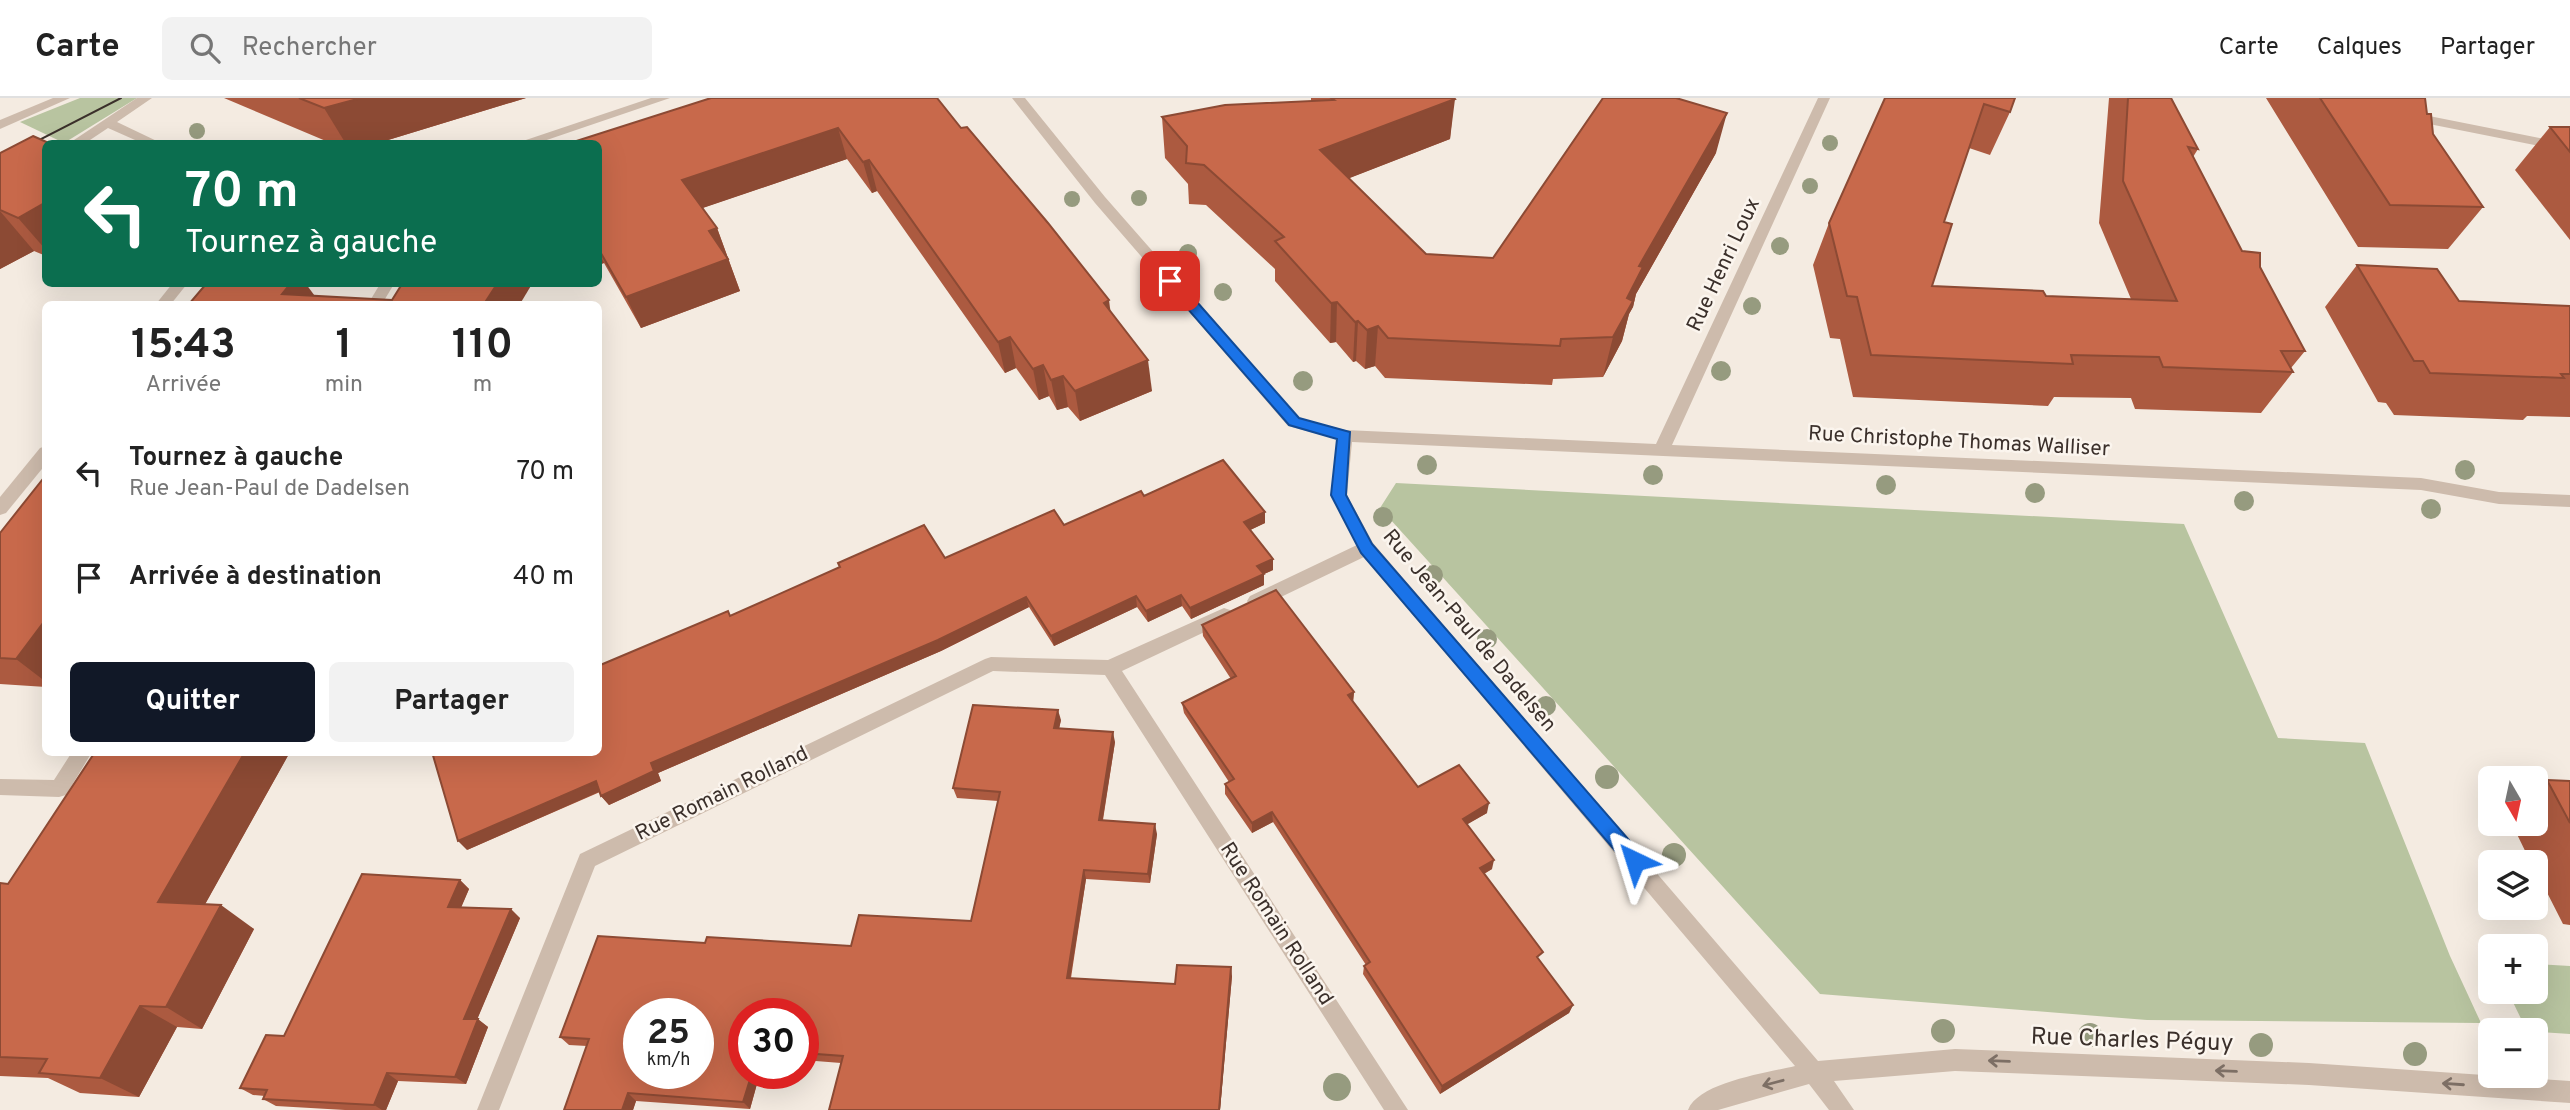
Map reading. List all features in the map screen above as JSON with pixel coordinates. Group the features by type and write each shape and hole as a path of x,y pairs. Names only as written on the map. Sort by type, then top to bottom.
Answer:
{"street":[{"path":"80,140 146,98"},
{"path":"533,140 664,98"},
{"path":"1018,98 1100,200 1294,422 1345,436"},
{"name":"Rue Henri Loux","path":"1662,449 1824,98"},
{"path":"0,125 60,99"},
{"path":"2395,113 2570,148"},
{"path":"107,123 147,140"},
{"path":"166,301 177,287"},
{"name":"Rue Christophe Thomas Walliser","path":"1345,436 2421,484 2499,498 2570,501"},
{"name":"Rue Jean-Paul de Dadelsen","path":"1345,436 1339,495 1367,548 1814,1072 1843,1110"},
{"path":"0,509 42,457"},
{"name":"Rue Romain Rolland","path":"488,1110 587,860 991,664 1110,668 1367,548"},
{"name":"Rue Romain Rolland","path":"1110,668 1397,1110"},
{"path":"0,788 59,789 80,756"},
{"name":"Rue Charles Péguy","path":"1699,1110 1716,1098 1814,1072 1955,1060 2309,1074 2570,1093"}],"green space":[{"path":"80,98 137,98 69,140 58,140 20,122"},
{"path":"1396,483 2184,524 2278,738 2365,743 2450,956 2479,1018 2478,1023 2147,1020 1820,994 1380,508"},
{"path":"2548,965 2570,966 2570,1034 2548,1032 2548,1018 2521,1018 2514,1004 2548,1004"}],"building":[{"path":"299,98 361,98 324,108"},
{"path":"711,98 937,98 961,128 967,127 1048,223 1109,300 1104,303 1148,360 1075,391 1063,376 1051,380 1043,365 1033,369 1010,337 998,342 869,160 863,162 838,128 682,180 717,228 709,231 728,259 626,297 602,255 602,140 580,140"},
{"path":"1331,98 1454,98 1320,150 1426,254 1493,258 1603,98 1676,98 1727,113 1639,266 1643,267 1627,298 1633,301 1613,337 1561,339 1560,346 1388,338 1378,326 1367,330 1358,321 1355,322 1337,302 1331,303 1275,241 1284,237 1204,165 1186,163 1187,146 1162,117 1225,105 1334,100"},
{"path":"1885,98 2015,98 2010,112 1984,104 1944,222 1952,224 1932,286 2043,291 2046,296 2177,301 2123,181 2128,98 2171,98 2198,149 2188,147 2242,251 2260,253 2260,267 2305,351 2281,351 2293,372 2163,367 2159,357 2071,355 2073,364 1871,355 1857,297 1847,296 1829,223"},
{"path":"2320,98 2425,98 2427,114 2431,114 2433,134 2483,207 2390,205"},
{"path":"2550,127 2570,127 2570,152"},
{"path":"33,136 42,140 42,204 18,218 0,210 0,153"},
{"path":"2357,265 2437,269 2459,301 2570,306 2570,374 2561,374 2564,378 2430,373 2423,361 2414,361"},
{"path":"203,287 288,287 282,294 392,300 400,287 495,287 486,301 192,301"},
{"path":"1223,460 1265,512 1244,522 1273,559 1257,566 1264,574 1190,608 1181,595 1146,611 1136,596 1051,636 1026,597 938,640 651,763 654,771 601,796 596,781 458,841 433,756 602,756 602,664 728,611 730,616 840,567 838,563 924,525 945,558 1054,510 1064,525 1141,491 1144,496"},
{"path":"42,480 42,624 16,659 0,658 0,533"},
{"path":"1276,590 1354,692 1348,695 1418,787 1459,765 1489,803 1463,819 1494,860 1480,868 1543,952 1537,957 1573,1005 1442,1086 1364,966 1370,962 1272,812 1252,823 1225,784 1234,779 1182,703 1236,676 1202,625"},
{"path":"973,705 1058,710 1054,728 1113,732 1099,820 1155,824 1148,874 1084,870 1067,978 1175,984 1177,965 1231,967 1219,1110 829,1110 843,1056 819,1054 819,998 728,998 728,1089 747,1089 743,1102 628,1093 622,1110 564,1110 589,1039 560,1037 598,936 705,943 707,937 851,946 859,915 971,921 1000,792 953,788"},
{"path":"92,756 243,756 158,902 221,905 166,1007 140,1006 100,1078 39,1073 47,1059 0,1057 0,883 8,884"},
{"path":"2548,780 2570,781 2570,823 2548,782"},
{"path":"362,874 460,880 448,907 511,909 464,1019 478,1019 455,1077 387,1073 374,1105 263,1099 267,1090 240,1088 266,1035 284,1036"}],"tram line":[{"path":"0,160 121,98"}],"route":[{"path":"1170,281 1294,422 1345,436 1339,495 1367,548 1635,861"}]}
